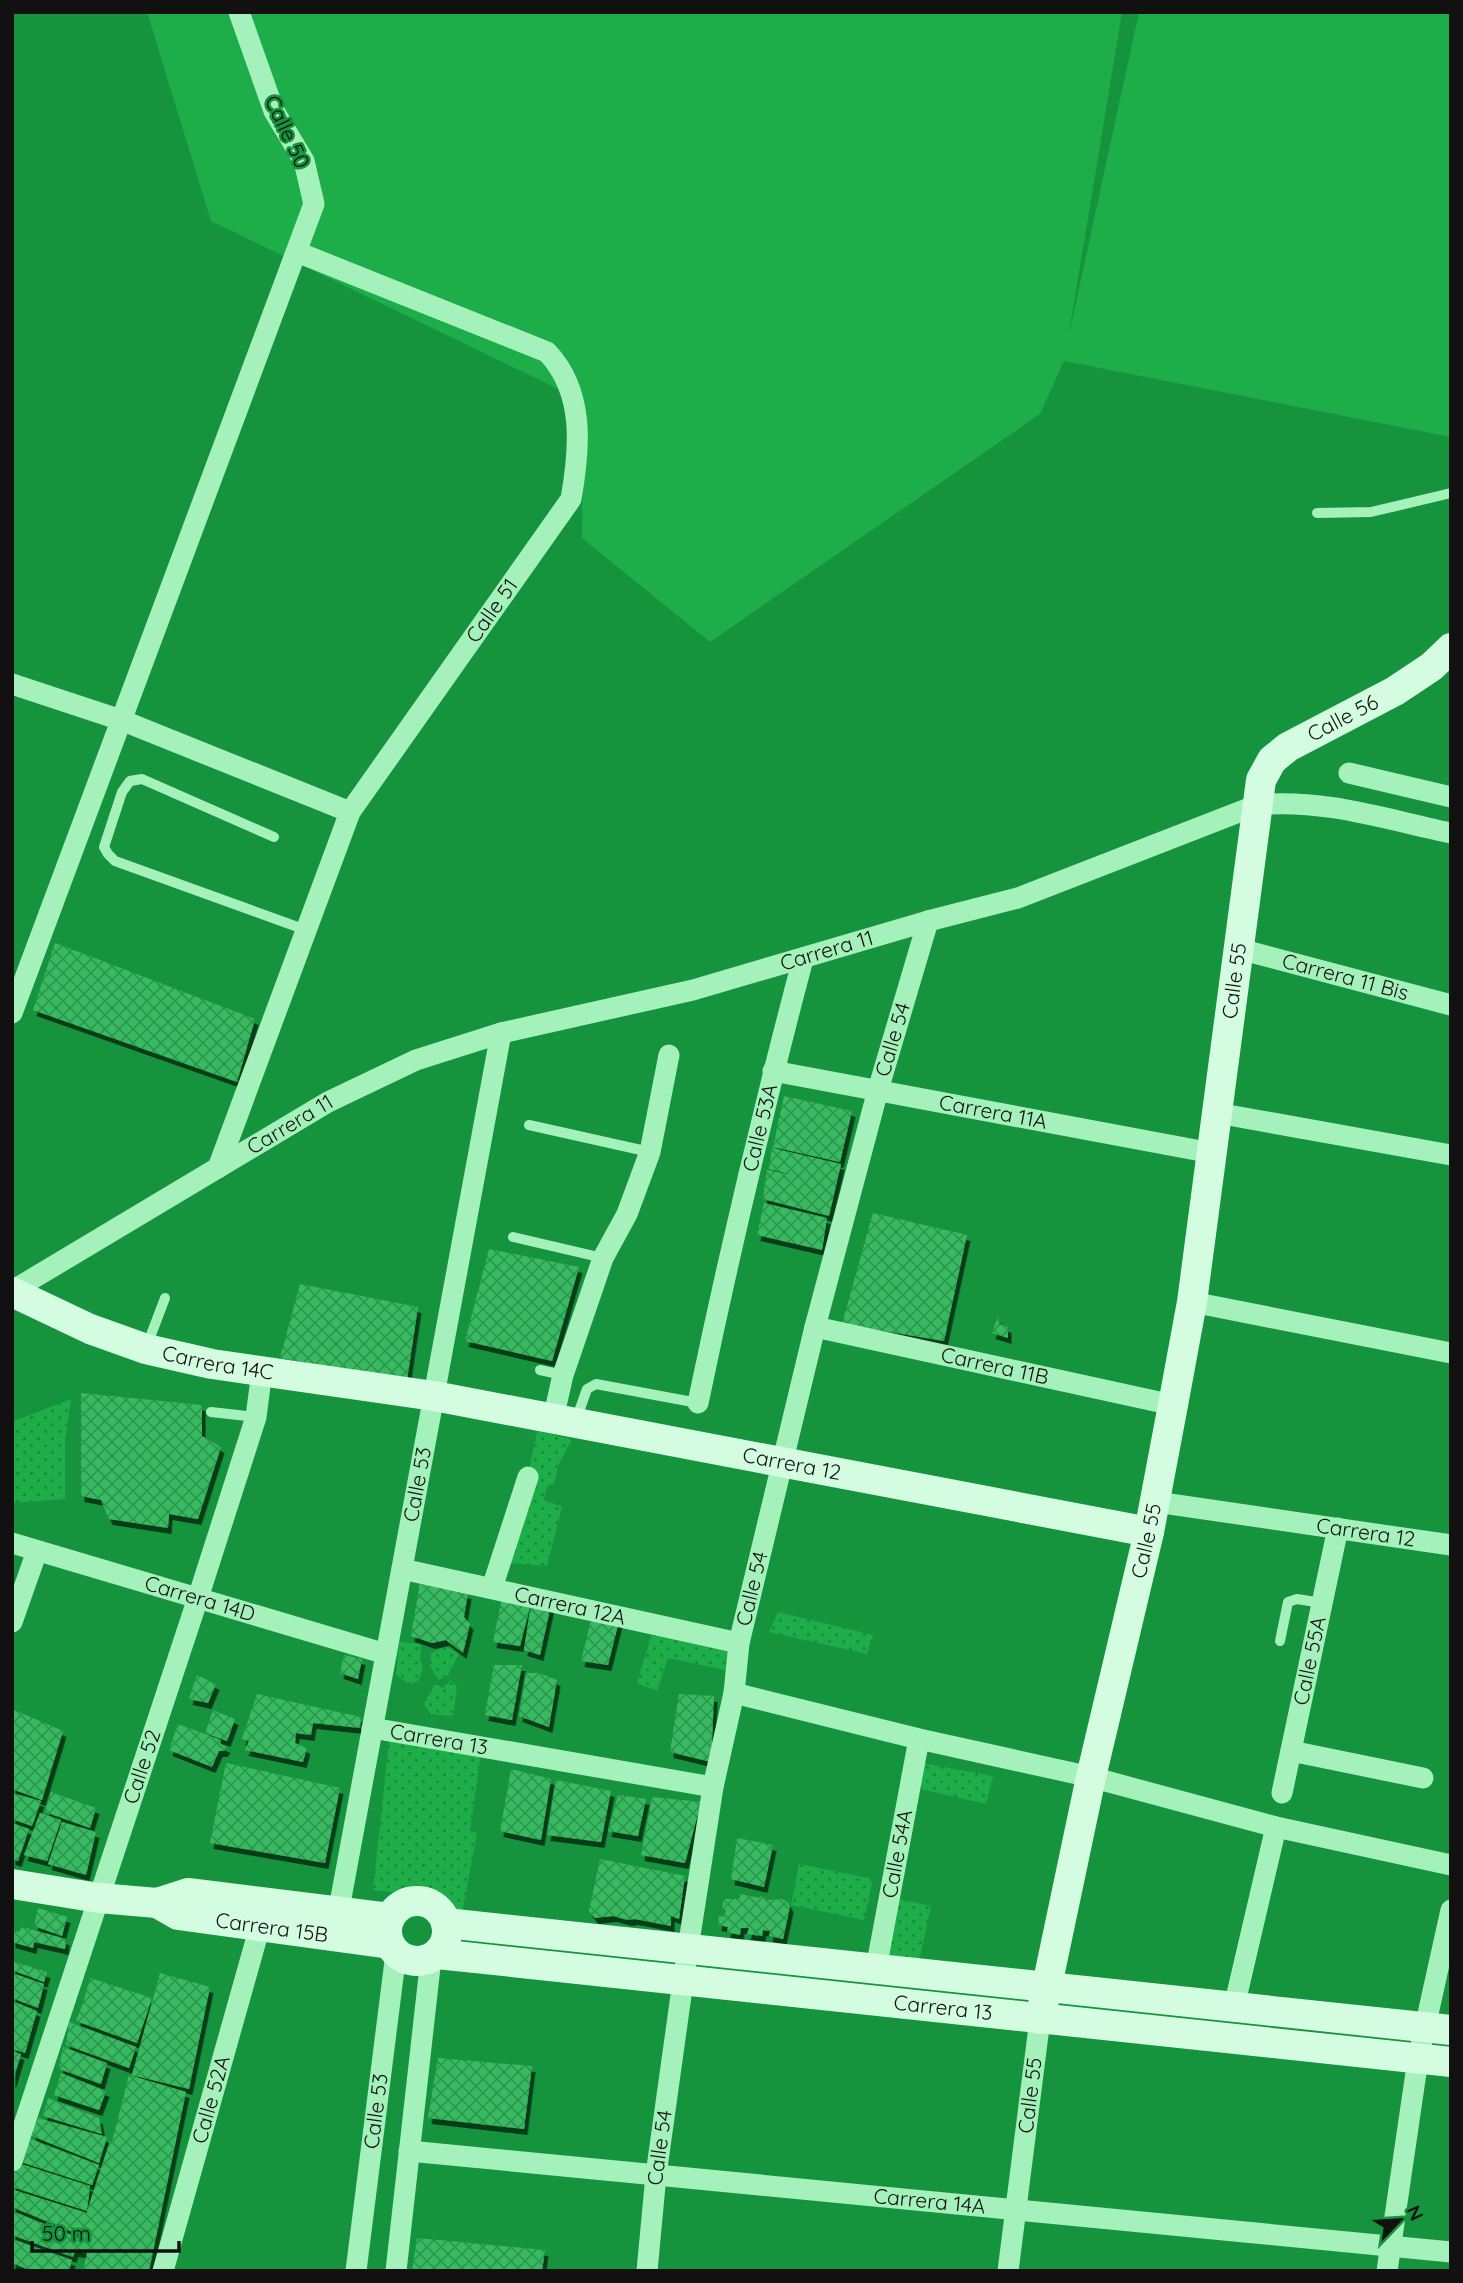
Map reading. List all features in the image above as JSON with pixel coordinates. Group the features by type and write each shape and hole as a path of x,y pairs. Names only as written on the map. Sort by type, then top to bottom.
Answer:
{"street":[{"name":"Calle 50","path":"12,1013 314,204 304,161 274,111 239,12"},
{"name":"Calle 51","path":"218,1168 350,812 571,499 578,459 578,428 571,389 561,366 547,352 297,252"},
{"name":"Calle 56","path":"1257,805 1261,780 1272,760 1288,747 1395,691 1430,667 1451,648"},
{"path":"12,684 121,720 350,812"},
{"path":"1349,773 1451,797"},
{"name":"Carrera 11","path":"12,1291 328,1102 404,1066 501,1033 693,990 928,921 1018,898 1257,805 1280,802 1313,804 1451,833"},
{"name":"Calle 55","path":"1008,2271 1041,2019 1091,1777 1156,1502 1192,1302 1257,805"},
{"name":"Calle 54","path":"646,2271 656,2175 683,1981 713,1787 734,1693 739,1643 815,1327 878,1090 928,921"},
{"name":"Carrera 11 Bis","path":"1239,949 1451,1005"},
{"name":"Calle 53A","path":"698,1404 773,1071 803,959"},
{"name":"Calle 53","path":"336,1925 501,1033"},
{"path":"564,1421 563,1375 603,1258 627,1214 650,1152 669,1055"},
{"name":"Carrera 11A","path":"773,1071 1212,1153"},
{"path":"1217,1113 1451,1155"},
{"name":"Carrera 14C","path":"12,1291 90,1329 146,1349 212,1364 434,1396"},
{"path":"1192,1302 1451,1353"},
{"name":"Carrera 11B","path":"815,1327 1173,1405"},
{"name":"Calle 52","path":"12,2161 256,1417 262,1371"},
{"name":"Carrera 12","path":"434,1396 1149,1532"},
{"path":"492,1588 528,1477"},
{"name":"Carrera 12","path":"1156,1502 1451,1543"},
{"name":"Calle 55A","path":"1282,1793 1338,1528"},
{"name":"Carrera 14D","path":"12,1543 386,1654"},
{"path":"12,1622 37,1551"},
{"name":"Carrera 12A","path":"402,1569 739,1643"},
{"path":"734,1693 919,1739 1091,1777 1276,1827 1451,1865"},
{"name":"Carrera 13","path":"372,1728 713,1787"},
{"name":"Calle 54A","path":"876,1969 919,1739"},
{"path":"1291,1751 1423,1778"},
{"path":"1234,2007 1276,1827"},
{"name":"Carrera 15B","path":"12,1884 100,1898 157,1903 188,1894 392,1938"},
{"path":"425,1902 434,1906 446,1923 444,1945 434,1956 413,1961 392,1938 405,1904 425,1902"},
{"name":"Carrera 15B","path":"157,1903 178,1915 260,1926 336,1925"},
{"path":"1387,2271 1418,2059 1437,2028 1451,1910"},
{"name":"Carrera 13","path":"446,1923 1437,2028"},
{"name":"Calle 52A","path":"163,2271 260,1926"},
{"name":"Calle 53","path":"356,2271 392,1938"},
{"name":"Calle 53","path":"396,2271 434,1956"},
{"name":"Carrera 13","path":"434,1956 1451,2062"},
{"name":"Carrera 14A","path":"409,2151 1451,2252"}],"lane":[{"path":"1317,513 1371,512 1451,493"},
{"path":"274,837 142,779 130,781 121,792 104,847 115,861 306,930"},
{"path":"529,1125 650,1152"},
{"path":"513,1237 603,1258"},
{"path":"146,1349 165,1298"},
{"path":"540,1370 563,1375"},
{"path":"564,1421 587,1388 596,1384 698,1404"},
{"path":"211,1412 256,1417"},
{"path":"1280,1641 1288,1602 1297,1599 1322,1603"}],"green space":[{"path":"147,12 1122,12 1068,339 1139,12 1451,12 1451,437 1064,361 1040,414 710,642 582,538 583,401 211,221"},
{"path":"71,1399 65,1442 65,1499 12,1503 12,1422"},
{"path":"537,1431 572,1439 559,1464 554,1483 547,1486 544,1500 562,1507 547,1566 510,1563"},
{"path":"778,1612 873,1635 867,1654 769,1632"},
{"path":"656,1620 745,1637 734,1672 668,1658 657,1691 637,1683"},
{"path":"399,1642 421,1644 420,1660 423,1667 419,1680 410,1685 396,1675"},
{"path":"446,1646 459,1654 448,1675 439,1680 430,1666 431,1653"},
{"path":"451,1680 457,1687 453,1716 431,1714 424,1704 435,1684 443,1688"},
{"path":"390,1732 482,1745 470,1831 477,1833 462,1913 428,1896 373,1890"},
{"path":"922,1763 993,1776 986,1804 916,1788"},
{"path":"799,1864 873,1879 864,1920 791,1905"},
{"path":"895,1898 931,1906 919,1962 883,1959"}],"building":[{"path":"55,943 255,1019 237,1082 33,1010"},
{"path":"784,1096 852,1111 840,1162 773,1147"},
{"path":"772,1148 841,1164 829,1216 763,1199 767,1170 794,1175 769,1169"},
{"path":"764,1203 827,1218 822,1250 757,1235"},
{"path":"873,1213 967,1235 944,1341 842,1324"},
{"path":"489,1249 579,1267 552,1361 465,1341"},
{"path":"300,1284 418,1307 407,1380 280,1358"},
{"path":"998,1316 999,1324 1008,1327 1008,1338 992,1333"},
{"path":"81,1393 202,1405 202,1436 221,1447 198,1519 169,1514 168,1528 109,1519 101,1500 81,1496"},
{"path":"420,1582 468,1593 464,1617 470,1624 463,1653 446,1640 432,1643 411,1636"},
{"path":"503,1593 551,1605 540,1655 524,1650 531,1603 520,1646 493,1642"},
{"path":"592,1616 619,1621 608,1665 581,1661"},
{"path":"344,1655 362,1659 358,1679 340,1673"},
{"path":"494,1665 522,1665 512,1720 485,1715"},
{"path":"526,1673 539,1673 557,1680 549,1727 519,1716"},
{"path":"197,1675 216,1684 208,1703 189,1699"},
{"path":"257,1694 361,1717 360,1728 313,1723 311,1735 296,1733 295,1743 307,1748 303,1762 245,1750 249,1741 242,1739"},
{"path":"679,1694 714,1696 711,1762 670,1752"},
{"path":"12,1709 63,1731 42,1800 12,1789"},
{"path":"213,1710 235,1719 227,1741 205,1733"},
{"path":"178,1724 221,1740 220,1744 227,1747 224,1751 219,1751 212,1767 169,1750"},
{"path":"226,1763 340,1788 325,1863 210,1843"},
{"path":"511,1769 551,1779 541,1840 500,1831"},
{"path":"556,1780 611,1791 601,1842 547,1835"},
{"path":"51,1792 96,1808 90,1828 45,1812"},
{"path":"12,1793 41,1801 32,1826 12,1819"},
{"path":"618,1795 646,1799 638,1836 608,1831"},
{"path":"652,1797 701,1802 685,1863 641,1855"},
{"path":"40,1813 61,1820 47,1861 24,1855"},
{"path":"62,1822 96,1832 86,1875 48,1864"},
{"path":"12,1823 29,1829 18,1861 12,1859"},
{"path":"737,1838 773,1845 764,1887 731,1879"},
{"path":"600,1859 685,1876 679,1919 671,1916 671,1926 613,1916 595,1918 589,1911"},
{"path":"741,1894 788,1902 790,1907 783,1939 769,1936 770,1931 763,1930 762,1936 747,1934 749,1928 741,1928 740,1935 727,1932 728,1927 718,1925 719,1916 724,1917 726,1910 722,1909 724,1899 739,1899"},
{"path":"38,1908 67,1917 62,1936 34,1926"},
{"path":"22,1927 66,1939 65,1949 34,1942 33,1948 12,1942 12,1931 19,1932"},
{"path":"12,1961 47,1972 44,1982 12,1970"},
{"path":"12,1973 44,1984 38,2008 12,1998"},
{"path":"160,1973 210,1987 189,2089 132,2075"},
{"path":"90,1978 152,1998 137,2043 76,2021"},
{"path":"12,2001 37,2011 25,2053 12,2049"},
{"path":"69,2022 136,2047 129,2068 66,2045"},
{"path":"63,2047 107,2063 101,2084 59,2069"},
{"path":"12,2051 21,2054 13,2081 12,2081"},
{"path":"438,2058 532,2066 524,2129 428,2118"},
{"path":"61,2073 106,2091 99,2110 54,2095"},
{"path":"129,2075 186,2092 149,2271 83,2271 87,2253 75,2251 73,2257 12,2235 12,2211 79,2238 80,2235 12,2207 14,2190 87,2211 110,2141 112,2142"},
{"path":"48,2098 99,2118 102,2134 43,2116"},
{"path":"34,2117 107,2137 99,2163 32,2136"},
{"path":"28,2138 99,2165 92,2185 18,2161"},
{"path":"18,2163 90,2186 87,2211 12,2187 12,2178"},
{"path":"417,2238 545,2250 542,2271 412,2271"},
{"path":"12,2239 72,2260 69,2271 32,2271 12,2263"}]}
